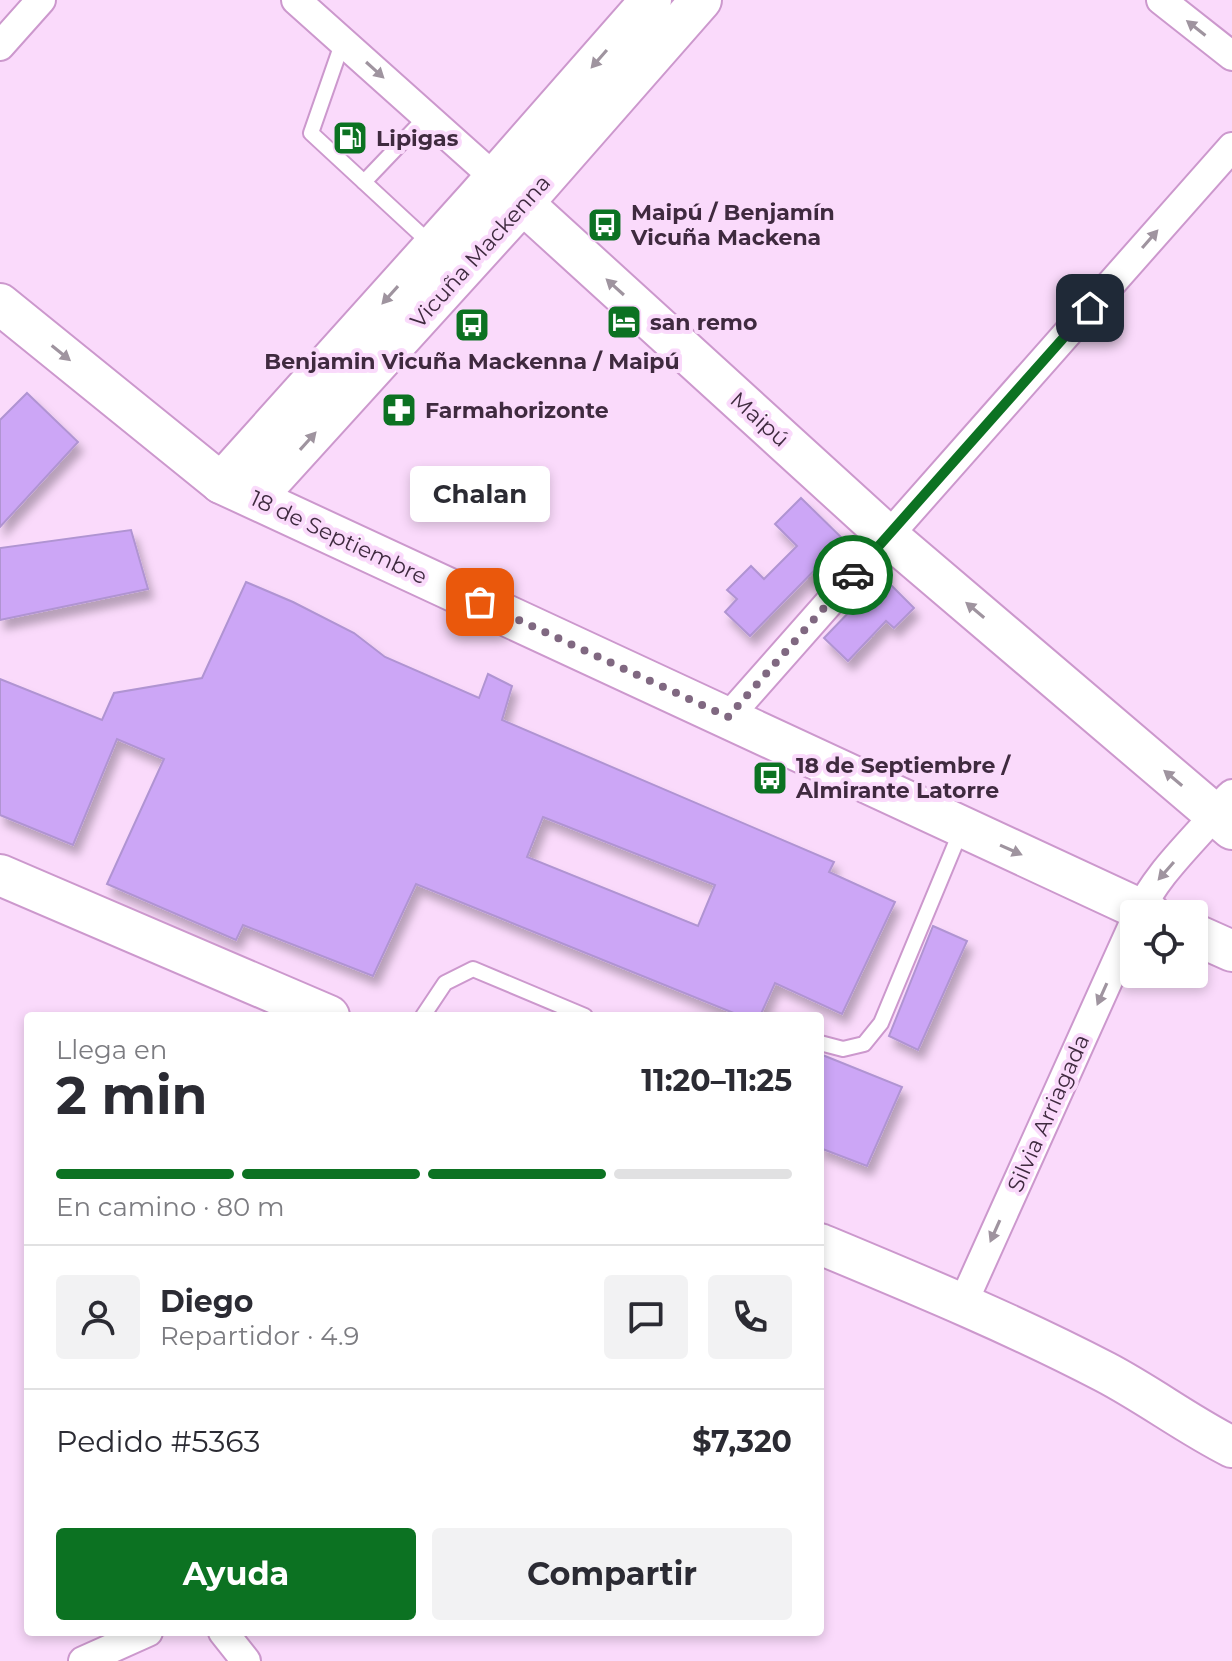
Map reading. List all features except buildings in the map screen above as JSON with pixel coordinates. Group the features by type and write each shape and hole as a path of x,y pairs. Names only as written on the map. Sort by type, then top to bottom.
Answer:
{"main road":[{"name":"Vicuña Mackenna","path":"238,490 434,247 509,191 651,0"},
{"name":"Vicuña Mackenna","path":"238,490 509,191 701,0"},
{"name":"Maipú","path":"509,191 888,536 1227,812"},
{"name":"18 de Septiembre","path":"0,304 238,490 728,717 1120,905"},
{"path":"0,875 320,1012"},
{"path":"1208,940 1232,951"},
{"path":"824,1246 963,1303 1107,1373 1232,1447"}],"street":[{"path":"0,46 41,0"},
{"name":"Maipú","path":"296,0 509,191"},
{"path":"1161,0 1232,56"},
{"path":"728,717 1232,147"},
{"name":"Silvia Arriagada","path":"1147,900 1152,887 1227,812"},
{"name":"Silvia Arriagada","path":"963,1303 1120,961"},
{"path":"83,1661 139,1636"},
{"path":"226,1636 246,1661"}],"lane":[{"path":"343,41 311,133 434,247"},
{"path":"364,182 427,116"},
{"path":"824,1044 843,1049 864,1044 881,1023 962,828"},
{"path":"426,1012 445,983 473,969 575,1012"}],"way so far":[{"path":"480,602 728,717 853,575"}],"place":[{"name":"Lipigas","path":"350,138"},
{"name":"Maipú / Benjamín Vicuña Mackena","path":"605,225"},
{"name":"san remo","path":"624,322"},
{"name":"Benjamin Vicuña Mackenna / Maipú","path":"472,325"},
{"name":"Farmahorizonte","path":"399,410"},
{"name":"Chalan","path":"480,602"},
{"name":"18 de Septiembre / Almirante Latorre","path":"770,778"}],"route":[{"path":"853,575 1090,308"}]}
